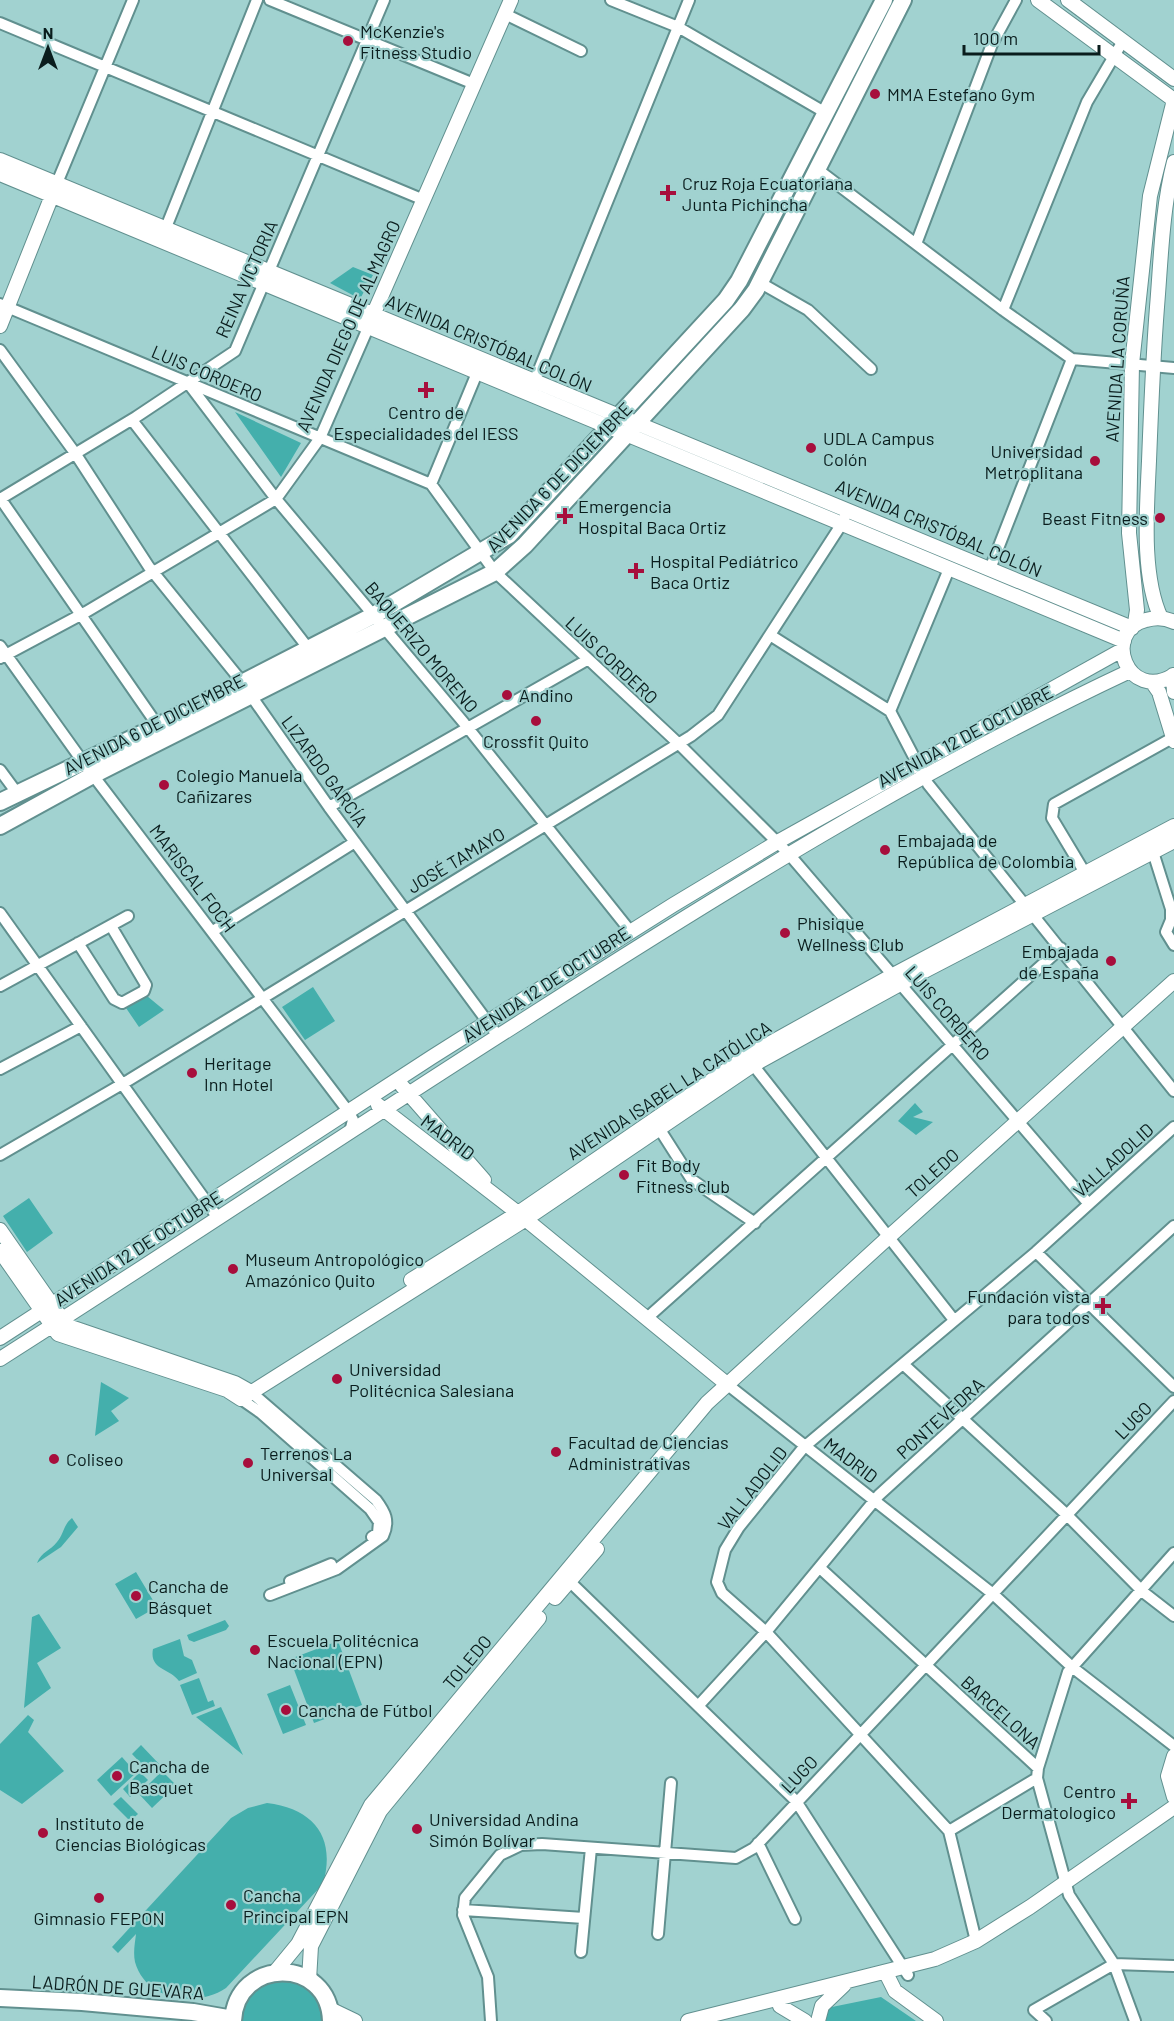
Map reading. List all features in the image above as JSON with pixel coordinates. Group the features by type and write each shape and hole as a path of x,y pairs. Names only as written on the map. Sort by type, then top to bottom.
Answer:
{"main road":[{"name":"AVENIDA 6 DE DICIEMBRE","path":"0,802 158,726 374,615 509,535 726,300 739,281 884,0"},
{"name":"AVENIDA 6 DE DICIEMBRE","path":"0,826 93,775 495,572 540,531 742,309 759,282 903,0"},
{"path":"233,2020 242,1993 262,1976 275,1972 298,1974 309,1980 322,1992 331,2015"},
{"name":"LADRÓN DE GUEVARA","path":"0,1998 193,2012 233,2020"}],"street":[{"path":"0,326 3,305 57,183 133,0"},
{"path":"163,235 257,0"},
{"path":"270,0 474,84"},
{"name":"REINA VICTORIA","path":"0,498 132,420 235,351 384,0"},
{"name":"AVENIDA DIEGO DE ALMAGRO","path":"2,653 82,614 276,499 320,438 511,0"},
{"path":"610,0 678,27 826,113"},
{"path":"529,395 689,0"},
{"path":"916,244 992,44 1016,0"},
{"path":"1038,0 1174,100"},
{"path":"1068,0 1174,79"},
{"path":"505,14 581,51"},
{"path":"0,23 424,200"},
{"path":"1003,310 1087,102 1124,41"},
{"name":"AVENIDA LA CORUÑA","path":"1134,626 1137,610 1129,533 1132,364 1150,196 1174,100"},
{"name":"AVENIDA CRISTÓBAL COLÓN","path":"0,160 57,183 163,235 265,278 370,321 535,381 632,431 841,525 949,569 1123,645"},
{"name":"AVENIDA LA CORUÑA","path":"1170,620 1156,607 1148,540 1153,366 1165,208 1174,162"},
{"path":"817,169 1003,310 1072,359 1174,368"},
{"name":"AVENIDA CRISTÓBAL COLÓN","path":"0,174 51,196 163,235"},
{"path":"759,282 808,310 871,369"},
{"name":"LUIS CORDERO","path":"3,305 432,484 495,572 679,744 788,852 1088,1203"},
{"name":"AVENIDA CRISTÓBAL COLÓN","path":"370,321 477,373 529,395 613,422"},
{"name":"LIZARDO GARCÍA","path":"0,350 75,453 153,573 242,682 328,807 407,910 498,1036"},
{"path":"990,569 1072,359"},
{"path":"432,484 477,373"},
{"name":"BAQUERIZO MORENO","path":"188,383 276,499 468,728 631,932"},
{"path":"132,420 222,533 308,648"},
{"name":"AVENIDA CRISTÓBAL COLÓN","path":"632,431 848,510 1134,626"},
{"path":"1129,450 1149,450"},
{"path":"0,498 158,726"},
{"name":"JOSÉ TAMAYO","path":"0,1155 262,999 679,744 718,715 841,525 848,510"},
{"path":"890,711 949,569"},
{"path":"1170,620 1134,626 1123,645 1123,659 1130,671 1142,680 1152,682 1174,675 1174,692"},
{"path":"770,635 890,711 924,777 1174,1090"},
{"name":"AVENIDA 12 DE OCTUBRE","path":"0,1338 348,1111 631,932 777,842 1123,645"},
{"name":"MARISCAL FOCH","path":"2,653 348,1111"},
{"path":"328,807 587,660"},
{"name":"AVENIDA 12 DE OCTUBRE","path":"0,1359 407,1094 788,852 924,777 1130,671"},
{"path":"1088,878 1052,818 1054,804 1174,739 1159,692 1152,682"},
{"path":"0,770 17,793"},
{"name":"AVENIDA ISABEL LA CATÓLICA","path":"242,1393 522,1216 750,1060 1088,878 1174,826"},
{"name":"AVENIDA ISABEL LA CATÓLICA","path":"1088,878 1153,852 1174,841"},
{"path":"213,931 356,842"},
{"path":"1153,852 1169,897 1171,920 1166,932 1174,945"},
{"path":"0,913 218,1218"},
{"path":"0,986 129,916"},
{"path":"78,943 114,999 122,1003 144,991 146,985 111,926"},
{"path":"647,1318 755,1223 826,1155 1061,948"},
{"name":"TOLEDO","path":"275,1972 298,1944 371,1806 714,1407 718,1396 888,1237 1174,981"},
{"path":"0,1069 81,1026"},
{"path":"750,1060 954,1320"},
{"name":"MADRID","path":"397,1080 505,1204"},
{"name":"MADRID","path":"370,1097 383,1110 522,1216 804,1447 993,1594 1072,1667 1174,1746"},
{"path":"348,1111 353,1120 350,1132"},
{"path":"656,1124 692,1180 755,1223"},
{"name":"VALLADOLID","path":"976,1941 949,1831 766,1632 722,1593 717,1582 725,1550 739,1527 804,1447 1036,1252 1174,1127"},
{"name":"PONTEVEDRA","path":"699,1705 766,1632 874,1500 1174,1226"},
{"path":"0,1230 57,1322 242,1393 383,1521 378,1533 358,1548 328,1566 273,1591"},
{"path":"0,1251 47,1307"},
{"path":"1036,1252 1174,1387"},
{"path":"903,1364 1066,1514 1141,1588 1174,1616"},
{"name":"LUGO","path":"463,1910 465,1898 483,1873 500,1855 510,1849 542,1844 736,1857 758,1843 1174,1401"},
{"path":"949,1831 1038,1773 1068,1672 1174,1553"},
{"name":"BARCELONA","path":"820,1568 1038,1773 1069,1895 1114,1964 1135,2021"},
{"path":"566,1578 796,1801 906,1972"},
{"name":"TOLEDO","path":"309,1980 311,1946 381,1811 566,1578"},
{"path":"1174,1756 1168,1776 1174,1797"},
{"path":"658,1934 670,1783"},
{"path":"725,2021 906,1972 924,1960 935,1959 976,1941 1066,1884 1174,1807"},
{"path":"758,1843 795,1919"},
{"path":"581,1952 591,1848"},
{"path":"491,2021 488,1977 466,1925 463,1910 584,1918"},
{"path":"1046,2021 1034,2010 1114,1964 1174,1966"},
{"path":"688,2021 848,1982 888,1977"},
{"path":"888,1977 895,1992 936,2021"},
{"path":"818,2021 822,2006 848,1982"},
{"path":"780,2006 805,2021"},
{"path":"331,2015 355,2021"}],"shaded area":[{"path":"353,267 373,275 360,299 330,283"},
{"path":"235,412 301,443 281,477"},
{"path":"313,987 335,1021 305,1040 282,1007"},
{"path":"147,996 164,1010 139,1027 126,1008"},
{"path":"915,1103 923,1112 913,1117 933,1122 916,1135 898,1121"},
{"path":"29,1198 53,1233 27,1252 3,1216"},
{"path":"101,1382 129,1398 111,1411 119,1421 95,1436"},
{"path":"72,1518 78,1527 61,1547 37,1563 41,1556 57,1542"},
{"name":"Cancha de Básquet","path":"136,1572 157,1607 136,1619 115,1584"},
{"path":"39,1614 61,1648 37,1663 51,1688 24,1708 32,1617"},
{"path":"225,1620 229,1626 226,1630 194,1642 189,1640 187,1635"},
{"path":"180,1639 184,1656 192,1660 197,1673 179,1681 157,1665 154,1661 153,1649"},
{"path":"338,1641 362,1705 314,1723 290,1659"},
{"path":"199,1678 208,1702 213,1700 215,1706 192,1715 180,1685"},
{"name":"Cancha de Fútbol","path":"290,1685 306,1725 283,1734 267,1694"},
{"path":"221,1707 243,1755 196,1717"},
{"path":"28,1715 34,1720 28,1732 64,1771 22,1804 0,1790 0,1744"},
{"path":"141,1745 160,1765 150,1773 132,1754"},
{"name":"Cancha de Basquet","path":"122,1757 136,1773 111,1796 97,1780"},
{"name":"Cancha de Basquet","path":"162,1771 176,1785 152,1808 139,1794"},
{"path":"140,1772 148,1780 130,1797 123,1789"},
{"path":"121,1797 138,1814 130,1821 113,1804"},
{"path":"267,1803 284,1806 298,1812 318,1828 324,1840 326,1853 323,1884 226,1988 201,1998 187,1999 161,1993 141,1975 135,1962 136,1934 118,1953 112,1947 231,1818 248,1808"},
{"path":"292,1977 318,1993 328,2021 239,2021 245,2000 256,1988 271,1981"},
{"path":"881,1997 916,2021 823,2021 827,2008"}],"place":[{"name":"McKenzie's Fitness Studio","path":"348,41"},
{"name":"MMA Estefano Gym","path":"875,94"},
{"name":"Cruz Roja Ecuatoriana Junta Pichincha","path":"668,193"},
{"name":"Centro de Especialidades del IESS","path":"426,390"},
{"name":"UDLA Campus Colón","path":"811,448"},
{"name":"Universidad Metroplitana","path":"1095,461"},
{"name":"Emergencia Hospital Baca Ortiz","path":"565,516"},
{"name":"Beast Fitness","path":"1160,518"},
{"name":"Hospital Pediátrico Baca Ortiz","path":"636,571"},
{"name":"Andino","path":"507,695"},
{"name":"Crossfit Quito","path":"536,721"},
{"name":"Colegio Manuela Cañizares","path":"164,785"},
{"name":"Embajada de República de Colombia","path":"885,850"},
{"name":"Phisique Wellness Club","path":"785,933"},
{"name":"Embajada de España","path":"1111,961"},
{"name":"Heritage Inn Hotel","path":"192,1073"},
{"name":"Fit Body Fitness club","path":"624,1175"},
{"name":"Museum Antropológico Amazónico Quito","path":"233,1269"},
{"name":"Fundación vista para todos","path":"1103,1306"},
{"name":"Universidad Politécnica Salesiana","path":"337,1379"},
{"name":"Facultad de Ciencias Administrativas","path":"556,1452"},
{"name":"Coliseo","path":"54,1459"},
{"name":"Terrenos La Universal","path":"248,1463"},
{"name":"Cancha de Básquet","path":"136,1596"},
{"name":"Escuela Politécnica Nacional (EPN)","path":"255,1650"},
{"name":"Cancha de Fútbol","path":"286,1710"},
{"name":"Cancha de Basquet","path":"117,1776"},
{"name":"Centro Dermatologico","path":"1129,1801"},
{"name":"Universidad Andina Simón Bolívar","path":"417,1829"},
{"name":"Instituto de Ciencias Biológicas","path":"43,1833"},
{"name":"Gimnasio FEPON","path":"99,1898"},
{"name":"Cancha Principal EPN","path":"231,1905"}]}
